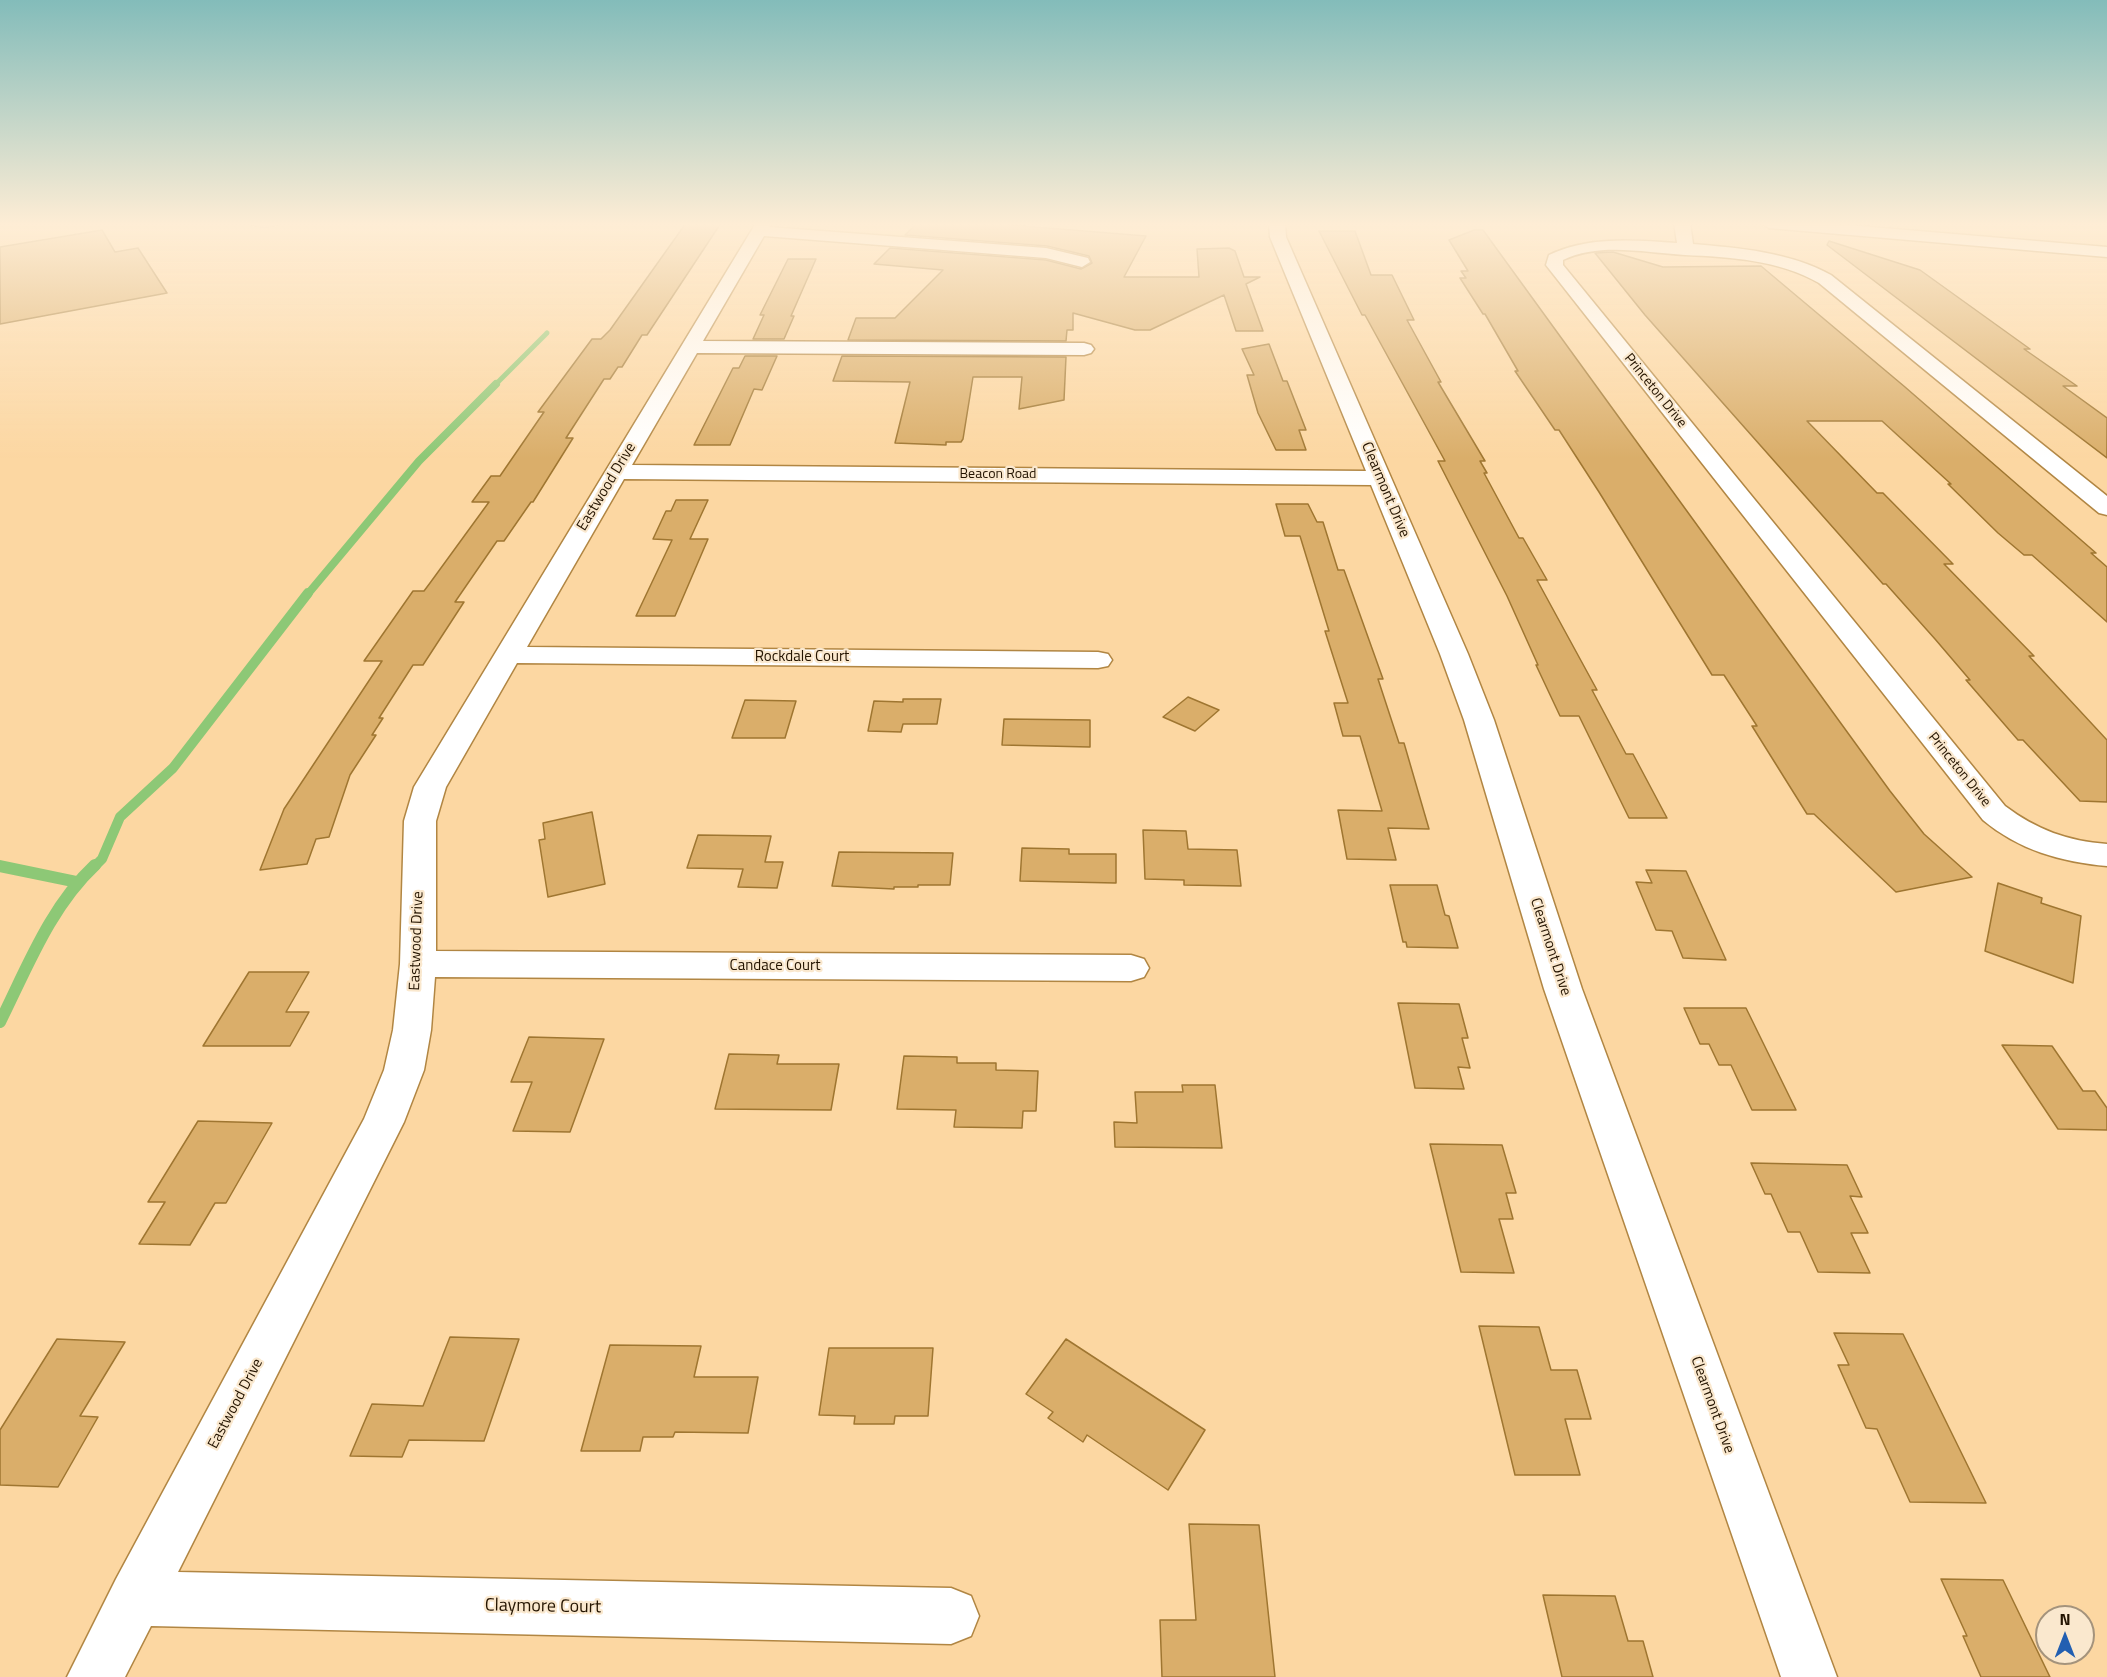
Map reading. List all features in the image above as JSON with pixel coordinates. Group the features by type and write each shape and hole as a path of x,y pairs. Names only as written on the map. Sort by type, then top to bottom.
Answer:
{"street":[{"name":"Eastwood Drive","path":"94,1677 383,1122 406,1060 412,1030 418,964 420,821 430,787 716,301"},
{"name":"Clearmont Drive","path":"1305,301 1479,720 1563,989 1809,1677"},
{"name":"Princeton Drive","path":"1583,301 1994,813 2022,834 2041,842 2078,853 2107,855"},
{"name":"Princeton Drive","path":"1851,301 2107,508"},
{"path":"689,347 1083,348"},
{"name":"Beacon Road","path":"616,472 1380,478"},
{"name":"Rockdale Court","path":"507,655 1098,660"},
{"name":"Candace Court","path":"418,964 1131,968"},
{"name":"Claymore Court","path":"135,1598 951,1616"}],"building":[{"path":"0,301 123,301 0,324"},
{"path":"630,301 669,301 647,335 642,335 622,367 618,367 610,379 604,379 566,438 573,438 533,502 504,541 497,541 455,602 464,602 423,665 413,665 379,718 383,718 372,735 376,735 350,775 329,837 316,839 307,864 260,870 284,809 382,661 364,661 413,591 424,591 489,502 472,502 491,476 500,476 544,412 538,412 592,339 601,339"},
{"path":"767,301 797,301 784,339 753,339 764,315 760,315"},
{"path":"912,301 1211,301 1150,330 1135,330 1073,313 1073,330 1067,330 1066,341 848,340 856,318 895,318"},
{"path":"1226,301 1252,301 1263,331 1236,331"},
{"path":"1355,301 1405,301 1414,320 1407,320 1441,382 1438,382 1485,461 1480,461 1487,473 1484,473 1519,538 1523,538 1547,580 1537,580 1597,690 1592,690 1626,754 1633,754 1667,818 1629,818 1579,716 1560,716 1507,596 1438,461 1445,461 1365,315 1362,315"},
{"path":"1475,301 1535,301 1890,791 1924,834 1972,877 1896,892 1814,814 1807,814 1752,726 1757,726 1724,675 1712,675 1559,430 1555,430 1515,371 1518,371"},
{"path":"1634,301 1803,301 2096,553 2091,553 2107,567 2107,622 2032,555 2024,555 1998,533 1948,484 1951,484 1882,421 1807,421 1877,493 1883,493 1953,564 1944,564 2034,656 2029,656 2107,740 2107,802 2080,801 2023,740 2018,740 1966,680 1970,680 1935,639 1886,584 1883,584"},
{"path":"1901,301 1964,301 2030,349 2024,349 2077,386 2063,386 2107,418 2107,458"},
{"path":"1269,344 1283,381 1287,381 1306,430 1299,430 1306,450 1276,450 1258,413 1247,375 1254,375 1242,349"},
{"path":"745,356 777,356 762,390 754,389 730,445 694,445 733,368 739,368"},
{"path":"842,356 1066,357 1064,400 1019,409 1022,377 973,377 961,442 946,442 946,445 895,443 910,382 833,381"},
{"path":"676,500 708,500 690,539 708,539 675,616 636,616 672,540 653,539 666,511 671,511"},
{"path":"1276,504 1308,504 1317,522 1323,522 1338,570 1344,570 1383,679 1378,679 1399,743 1404,743 1429,829 1388,828 1396,860 1347,859 1338,810 1382,811 1360,736 1343,736 1334,703 1348,703 1325,631 1329,631 1300,536 1285,536"},
{"path":"1188,697 1219,710 1195,731 1163,717"},
{"path":"903,699 941,699 937,724 903,724 901,732 868,731 874,701 903,702"},
{"path":"745,700 796,701 785,738 732,738"},
{"path":"1004,719 1090,720 1090,747 1002,745"},
{"path":"592,812 605,884 548,897 539,840 545,839 543,823"},
{"path":"1143,830 1186,831 1188,849 1237,850 1241,886 1184,885 1184,880 1145,879"},
{"path":"698,835 771,836 765,862 783,862 777,888 738,887 743,869 687,868"},
{"path":"1022,848 1069,849 1069,854 1116,854 1116,883 1020,881"},
{"path":"839,852 953,853 950,885 918,885 918,887 894,887 894,889 832,886"},
{"path":"1646,870 1686,871 1726,960 1683,958 1672,931 1656,930 1636,882 1652,883"},
{"path":"1998,883 2042,898 2041,903 2081,916 2073,983 1985,951"},
{"path":"1390,885 1437,885 1445,915 1449,916 1458,948 1407,947 1406,942 1403,942"},
{"path":"249,972 309,972 286,1012 309,1012 290,1046 203,1046"},
{"path":"1398,1003 1459,1004 1468,1038 1462,1038 1470,1068 1458,1067 1464,1089 1415,1088"},
{"path":"1684,1008 1746,1008 1796,1110 1752,1110 1731,1065 1719,1065 1709,1044 1700,1044"},
{"path":"529,1037 604,1039 570,1132 513,1131 532,1082 511,1082"},
{"path":"2002,1045 2052,1046 2083,1091 2095,1091 2107,1108 2107,1130 2058,1129"},
{"path":"729,1054 779,1055 777,1064 839,1064 831,1110 715,1109"},
{"path":"904,1056 957,1057 957,1063 996,1063 996,1070 1038,1071 1036,1111 1023,1111 1022,1128 954,1127 956,1110 897,1109"},
{"path":"1182,1085 1215,1085 1222,1148 1115,1147 1114,1122 1137,1123 1135,1092 1183,1092"},
{"path":"198,1121 272,1123 226,1203 215,1203 190,1245 139,1244 165,1202 148,1202"},
{"path":"1430,1144 1502,1145 1516,1193 1506,1193 1513,1219 1499,1219 1514,1273 1461,1272"},
{"path":"1751,1163 1847,1165 1862,1197 1850,1196 1868,1233 1851,1233 1870,1273 1818,1272 1800,1232 1788,1232 1771,1194 1765,1194"},
{"path":"1479,1326 1539,1327 1551,1370 1577,1370 1591,1419 1565,1419 1580,1475 1515,1475"},
{"path":"1834,1333 1903,1334 1986,1503 1910,1502 1877,1429 1866,1428 1838,1365 1849,1365"},
{"path":"450,1337 519,1339 484,1441 409,1440 402,1457 350,1456 372,1404 423,1406"},
{"path":"57,1339 125,1342 80,1416 98,1417 58,1487 0,1485 0,1430"},
{"path":"1066,1339 1205,1430 1168,1490 1087,1435 1083,1442 1048,1418 1053,1412 1026,1394"},
{"path":"610,1345 701,1346 694,1377 758,1377 748,1433 675,1432 673,1437 643,1437 640,1451 581,1451"},
{"path":"829,1348 933,1348 928,1416 895,1416 894,1424 854,1424 855,1416 819,1415"},
{"path":"1189,1524 1259,1525 1275,1677 1162,1677 1160,1620 1196,1620"},
{"path":"1941,1579 2003,1580 2035,1646 2035,1665 2044,1665 2050,1677 1981,1677 1963,1636 1967,1636"},
{"path":"1543,1595 1615,1596 1628,1641 1643,1641 1653,1677 1562,1677"}],"waterway":[{"path":"307,595 419,461 547,333"},
{"path":"94,867 102,859 120,817 173,768 308,593"},
{"path":"0,1022 52,919 79,882 95,865"},
{"path":"3,867 0,866 77,882"}]}
